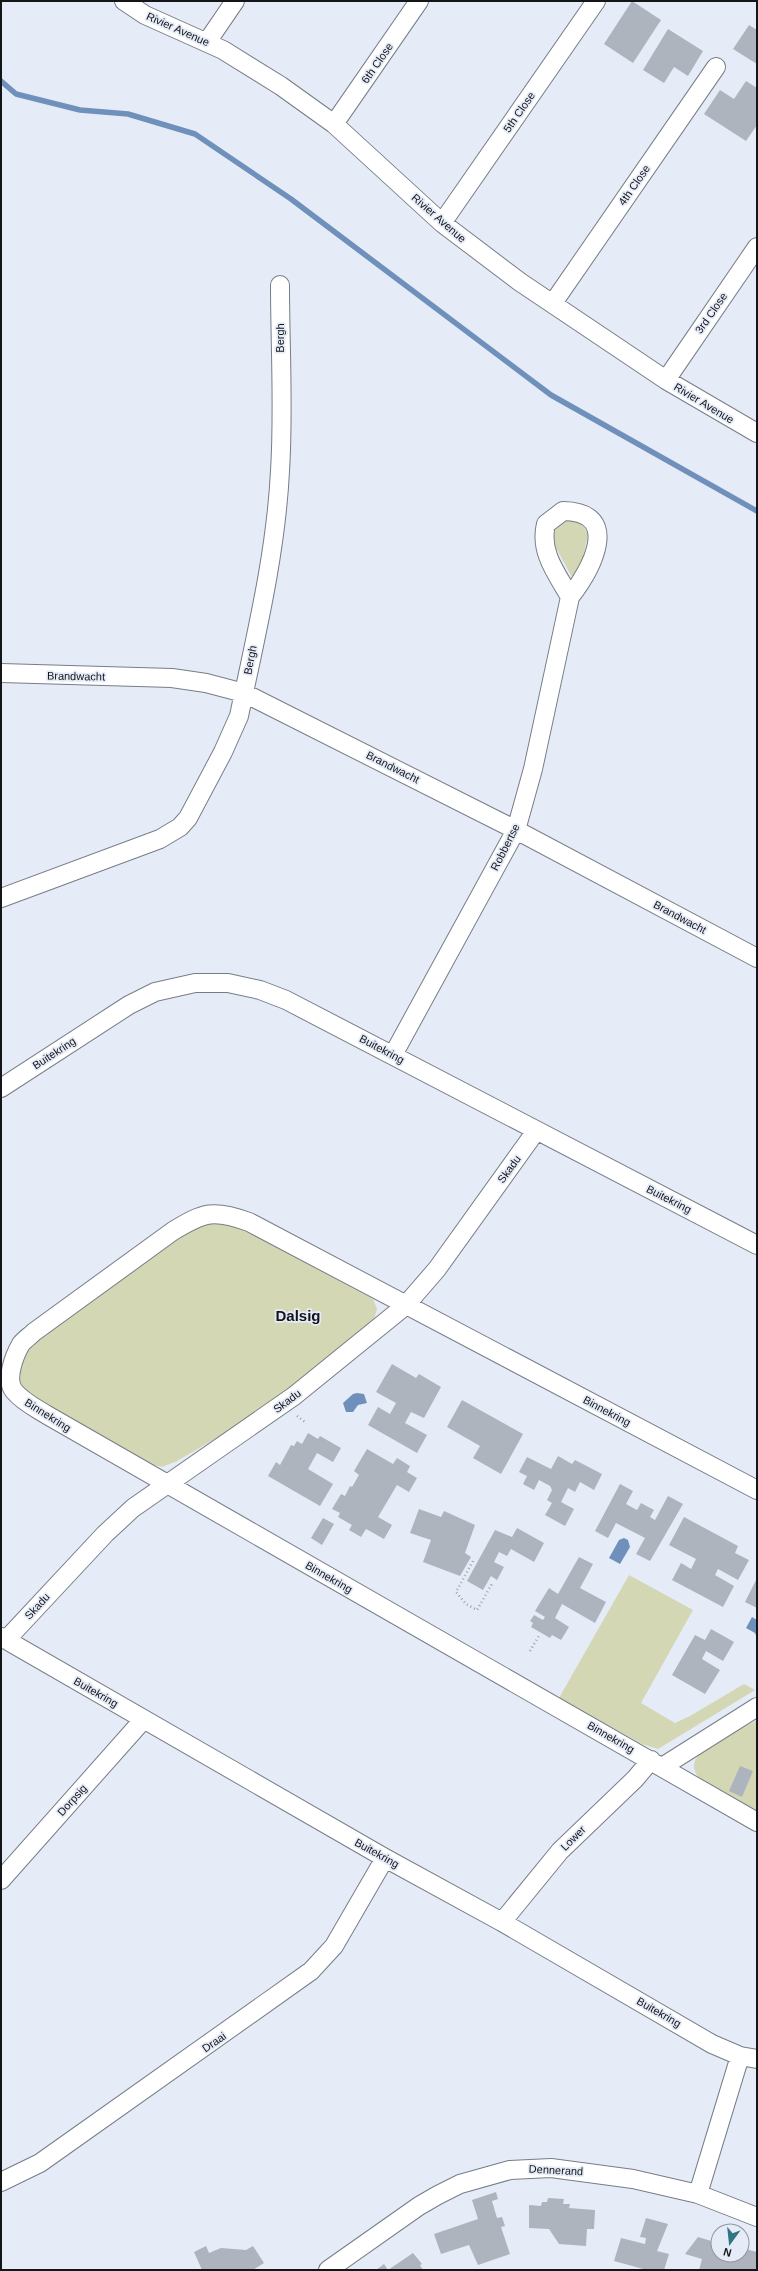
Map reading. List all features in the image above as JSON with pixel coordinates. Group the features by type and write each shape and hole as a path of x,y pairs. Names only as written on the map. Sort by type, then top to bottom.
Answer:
{"street":[{"name":"Rivier Avenue","path":"124,1 145,15 207,42 258,70 334,124 442,223 520,282 666,380 757,433"},
{"path":"207,42 235,1"},
{"name":"6th Close","path":"334,124 419,1"},
{"name":"5th Close","path":"442,223 596,1"},
{"name":"4th Close","path":"553,303 716,67"},
{"name":"3rd Close","path":"666,380 757,247"},
{"name":"Bergh","path":"1,898 160,839 180,827 195,805 232,734 244,693 268,573 280,471 280,286"},
{"name":"Robbertse","path":"393,1055 516,830 533,768 570,597"},
{"name":"Brandwacht","path":"1,673 172,678 206,683 244,693 516,830 757,958"},
{"name":"Buitekring","path":"1,1088 129,1005 155,992 194,983 228,983 267,993 286,1000 757,1245"},
{"name":"Skadu","path":"4,1639 105,1534 133,1508 165,1484 294,1396 405,1306 437,1269 536,1131"},
{"name":"Binnekring","path":"757,1490 405,1306 249,1222 230,1215 212,1214 197,1217 174,1231 34,1332 21,1343 13,1360 11,1374 13,1390 25,1402 165,1484 757,1822"},
{"name":"Buitekring","path":"4,1639 385,1858 502,1922 712,2044 749,2057"},
{"name":"Lower","path":"502,1922 560,1851 657,1764 757,1706"},
{"name":"Dorpsig","path":"1,1880 143,1720"},
{"name":"Draai","path":"1,2182 40,2163 311,1971 334,1946 385,1858"},
{"path":"698,2194 749,2057"},
{"name":"Dennerand","path":"328,2270 419,2206 460,2184 510,2170 551,2168 633,2179 698,2194 757,2217"}],"path":[{"path":"473,1561 456,1592 466,1604 477,1610 493,1582"},
{"path":"530,1651 540,1634"}],"green space":[{"path":"565,520 580,523 588,535 578,579 573,579 553,542 556,527"},
{"path":"215,1221 237,1225 373,1299 377,1309 373,1323 326,1362 244,1422 177,1461 162,1467 146,1463 31,1397 19,1384 16,1366 31,1342 189,1231"},
{"path":"629,1575 693,1610 641,1703 675,1723 690,1716 744,1684 755,1690 658,1749 642,1744 559,1698"},
{"path":"757,1720 757,1813 698,1777 694,1765 697,1757 708,1746"}],"water":[{"path":"353,1394 364,1394 367,1403 358,1405 353,1412 346,1412 343,1403"},
{"path":"624,1538 628,1540 630,1547 620,1564 609,1558 619,1540"},
{"path":"752,1617 757,1620 757,1638 755,1633 746,1628"}],"building":[{"path":"632,1 661,20 633,63 604,44"},
{"path":"749,25 757,30 757,64 733,49"},
{"path":"668,29 703,51 688,76 674,67 664,83 643,70"},
{"path":"746,81 757,88 757,125 746,141 704,114 720,90 734,99"},
{"path":"392,1364 416,1378 419,1374 441,1387 424,1418 411,1412 405,1423 427,1435 417,1453 368,1425 378,1407 390,1414 396,1403 376,1392"},
{"path":"462,1400 523,1434 501,1474 473,1458 480,1446 447,1427"},
{"path":"308,1433 318,1439 320,1436 341,1448 333,1462 317,1453 308,1469 333,1484 320,1506 268,1476 276,1462 280,1465 291,1445 294,1446 297,1441 302,1444"},
{"path":"367,1449 393,1464 397,1458 410,1466 407,1472 417,1478 409,1492 397,1485 378,1517 392,1525 384,1539 366,1529 361,1537 349,1530 352,1525 338,1517 340,1513 332,1509 341,1494 345,1496 350,1486 352,1487 359,1475 354,1471"},
{"path":"558,1456 572,1464 575,1460 602,1474 594,1490 580,1482 575,1492 568,1488 561,1502 574,1509 565,1526 545,1515 552,1503 547,1500 552,1490 550,1486 539,1480 534,1490 523,1484 527,1476 519,1472 527,1457 551,1469"},
{"path":"620,1484 633,1491 626,1504 637,1510 641,1503 654,1510 650,1517 655,1520 668,1496 683,1504 650,1561 636,1554 645,1538 616,1523 608,1538 595,1531"},
{"path":"419,1509 441,1517 444,1511 475,1525 465,1553 471,1557 460,1576 423,1562 431,1540 410,1533"},
{"path":"684,1517 738,1546 735,1553 749,1560 738,1580 718,1569 715,1575 734,1586 723,1607 672,1580 681,1563 691,1569 696,1559 669,1545"},
{"path":"323,1518 334,1524 322,1545 311,1538"},
{"path":"517,1528 544,1543 534,1562 511,1549 507,1556 499,1552 494,1562 504,1567 497,1580 491,1576 483,1590 467,1581 495,1530 512,1537"},
{"path":"579,1557 593,1564 580,1588 606,1602 595,1623 562,1604 555,1618 569,1627 561,1640 552,1635 550,1638 531,1627 533,1623 530,1621 534,1615 543,1620 545,1617 535,1611 549,1588 558,1594"},
{"path":"757,1578 757,1608 745,1602"},
{"path":"711,1629 734,1642 723,1661 706,1651 702,1659 720,1670 705,1694 672,1675 695,1635 705,1640"},
{"path":"740,1766 753,1771 742,1797 729,1791"},
{"path":"496,2192 498,2199 492,2201 497,2218 502,2217 505,2226 501,2227 510,2254 478,2265 469,2245 441,2254 434,2234 478,2219 472,2200"},
{"path":"548,2198 564,2199 563,2204 570,2204 569,2208 595,2210 594,2229 587,2229 586,2246 559,2244 549,2229 529,2228 529,2205 541,2206 542,2202 547,2202"},
{"path":"646,2218 668,2224 657,2251 669,2254 664,2270 647,2270 614,2261 621,2238 645,2244 646,2238 640,2237"},
{"path":"698,2237 710,2241 710,2263 750,2263 750,2250 757,2252 757,2270 699,2270 702,2259 685,2254"},
{"path":"206,2246 209,2253 221,2248 246,2250 253,2246 264,2263 253,2270 202,2270 194,2252"},
{"path":"413,2253 422,2264 420,2265 423,2270 388,2270"},
{"path":"384,2264 388,2270 376,2270"}],"waterway":[{"path":"1,81 16,94 80,110 128,114 195,134 291,199 551,395 757,511"}],"district":[{"name":"Dalsig","path":"298,1315"}]}
